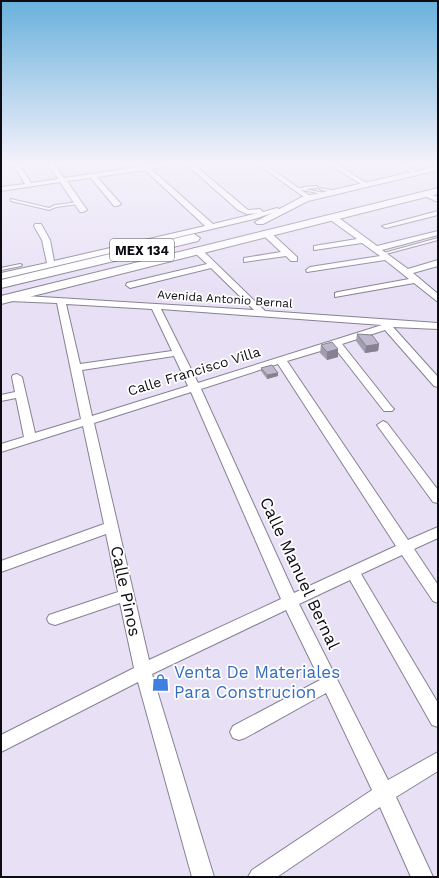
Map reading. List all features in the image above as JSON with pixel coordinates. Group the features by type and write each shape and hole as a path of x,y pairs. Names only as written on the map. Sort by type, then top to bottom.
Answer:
{"main road":[{"name":"MEX 134","path":"7,282 39,290 380,205"},
{"name":"MEX 134","path":"7,282 94,258 306,211"}],"street":[{"path":"79,205 83,210"},
{"path":"187,205 211,227"},
{"path":"239,205 247,212 282,209"},
{"path":"260,222 292,205"},
{"path":"171,240 211,227 282,209"},
{"path":"386,226 438,213"},
{"path":"332,217 407,272 438,299"},
{"path":"402,229 438,220"},
{"path":"38,226 47,239 47,250 51,264"},
{"path":"266,233 294,260"},
{"path":"310,270 382,253 438,233"},
{"path":"318,248 364,240"},
{"path":"197,250 263,314"},
{"path":"247,260 287,253"},
{"path":"7,282 51,264 94,258"},
{"path":"407,272 438,263"},
{"path":"130,284 213,265"},
{"path":"338,295 417,280"},
{"name":"Avenida Antonio Bernal","path":"7,282 61,301 155,306 391,325 438,326"},
{"name":"Calle Pinos","path":"61,301 89,420 143,671 203,877"},
{"name":"Calle Manuel Bernal","path":"155,306 194,386 290,602 384,793 422,877"},
{"path":"391,325 438,384"},
{"name":"Calle Francisco Villa","path":"1,448 391,325"},
{"path":"336,343 388,409"},
{"path":"76,368 177,353"},
{"path":"281,360 438,597"},
{"path":"17,377 30,439"},
{"path":"1,398 20,394"},
{"path":"382,425 438,499"},
{"path":"1,568 112,526"},
{"path":"1,744 143,671 438,532"},
{"path":"353,573 438,719"},
{"path":"55,619 126,595"},
{"path":"239,732 330,683"},
{"path":"259,877 384,793 438,761"}],"lane":[{"path":"32,205 49,209 64,205"},
{"path":"382,253 438,239"},
{"path":"1,269 7,282"}],"building":[{"path":"357,334 372,335 379,344 366,346"},
{"path":"332,342 338,349 327,352 321,345"},
{"path":"272,365 278,373 267,375 261,368"}],"place":[{"name":"Venta De Materiales Para Construcion","path":"161,682"}]}
